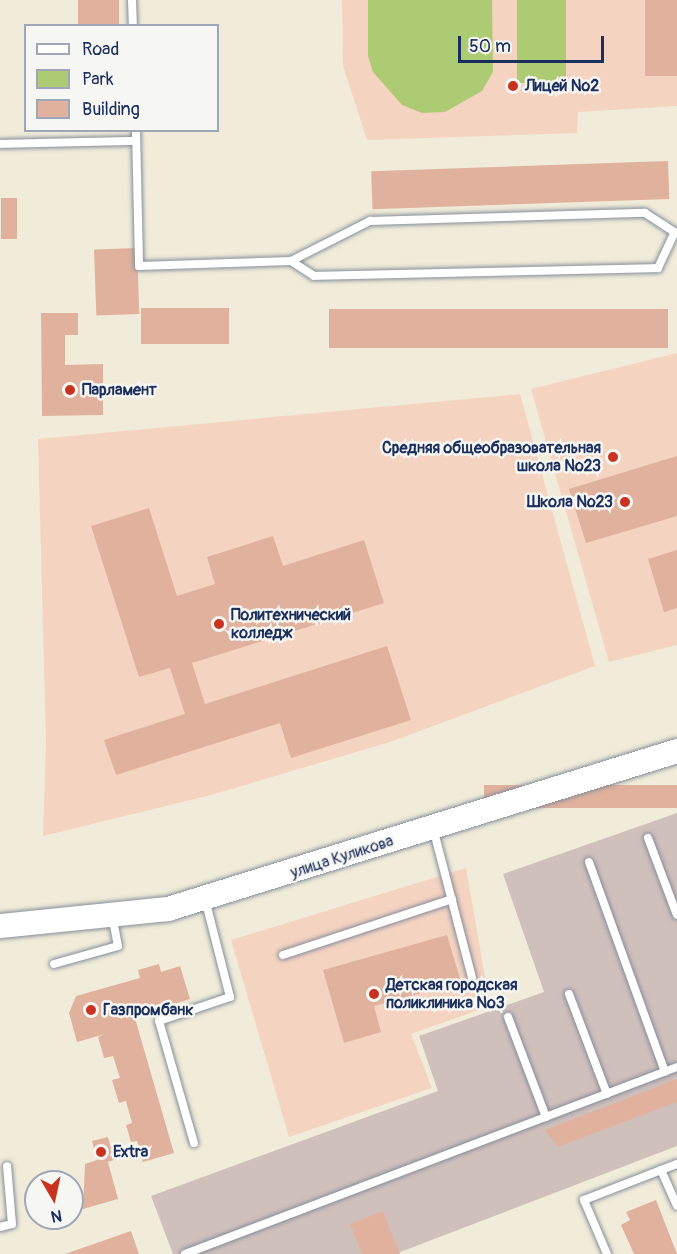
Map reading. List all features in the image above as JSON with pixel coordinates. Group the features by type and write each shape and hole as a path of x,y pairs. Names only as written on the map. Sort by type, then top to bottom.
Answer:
{"main road":[{"name":"улица Куликова","path":"0,926 168,909 677,751"}],"lane":[{"path":"132,0 133,24"},
{"path":"136,132 139,266 291,261 370,221 645,213 676,234 658,268 314,276 291,261"},
{"path":"0,144 136,141"},
{"path":"433,828 472,978"},
{"path":"648,838 677,915"},
{"path":"589,862 664,1072"},
{"path":"194,1143 159,1021 230,997 205,898"},
{"path":"283,955 452,899"},
{"path":"54,964 118,946 112,916"},
{"path":"569,994 607,1094"},
{"path":"508,1017 546,1117"},
{"path":"185,1254 677,1067"},
{"path":"608,1254 584,1200 677,1164"},
{"path":"0,1227 12,1224 7,1166"},
{"path":"661,1170 677,1206"}],"shaded area":[{"name":"Лицей №2","path":"342,0 677,0 677,106 578,112 577,133 367,140 343,66"},
{"name":"Средняя общеобразовательная школа №23","path":"677,353 677,645 609,662 531,389"},
{"path":"520,394 595,666 390,742 211,795 43,836 46,743 38,439"},
{"path":"677,813 677,1146 395,1254 173,1254 151,1196 438,1091 419,1036 544,992 503,874"},
{"path":"466,868 490,1006 411,1034 432,1088 289,1137 231,940"}],"green space":[{"path":"368,0 492,0 493,72 482,91 445,112 422,113 402,105 373,72 368,56"},
{"path":"517,0 566,0 566,83 517,83"}],"building":[{"path":"78,0 119,0 119,24 78,24"},
{"name":"Лицей №2","path":"645,0 677,0 677,76 645,76"},
{"path":"668,161 669,199 373,209 371,171"},
{"path":"1,198 17,198 17,239 1,239"},
{"path":"137,248 139,314 96,315 94,250"},
{"path":"141,308 229,308 229,344 141,344"},
{"path":"329,309 668,309 668,348 329,348"},
{"path":"41,313 78,313 78,335 65,335 65,365 103,364 103,415 42,416"},
{"name":"Школа №23","path":"677,456 677,516 586,543 569,489"},
{"name":"Политехнический колледж","path":"149,508 177,596 215,584 207,557 273,536 283,566 364,540 384,603 192,663 205,704 387,646 411,720 291,758 280,723 116,775 104,740 185,714 170,668 139,677 91,526"},
{"path":"677,550 677,608 664,612 648,559"},
{"path":"484,785 677,785 677,808 484,808"},
{"name":"Детская городская поликлиника №3","path":"447,935 461,982 374,1006 381,1032 344,1043 323,970"},
{"path":"159,964 161,972 180,966 190,999 135,1016 132,1008 174,1153 143,1162 137,1141 131,1142 126,1125 132,1123 126,1101 119,1103 112,1080 120,1078 113,1056 104,1058 98,1037 105,1034 77,1042 69,1013 76,996 140,978 138,970"},
{"path":"677,1079 677,1102 558,1147 545,1130"},
{"path":"108,1137 114,1160 108,1162 118,1199 84,1209 85,1164 97,1160 92,1141"},
{"path":"656,1200 677,1254 634,1254 621,1225 630,1220 626,1212"},
{"path":"383,1211 400,1254 362,1254 350,1224"},
{"path":"131,1231 139,1254 65,1254"}],"place":[{"name":"Лицей №2","path":"513,86"},
{"name":"Парламент","path":"70,390"},
{"name":"Средняя общеобразовательная школа №23","path":"613,457"},
{"name":"Школа №23","path":"625,502"},
{"name":"Политехнический колледж","path":"219,624"},
{"name":"Детская городская поликлиника №3","path":"374,994"},
{"name":"Газпромбанк","path":"91,1010"},
{"name":"Extra","path":"101,1152"}]}
